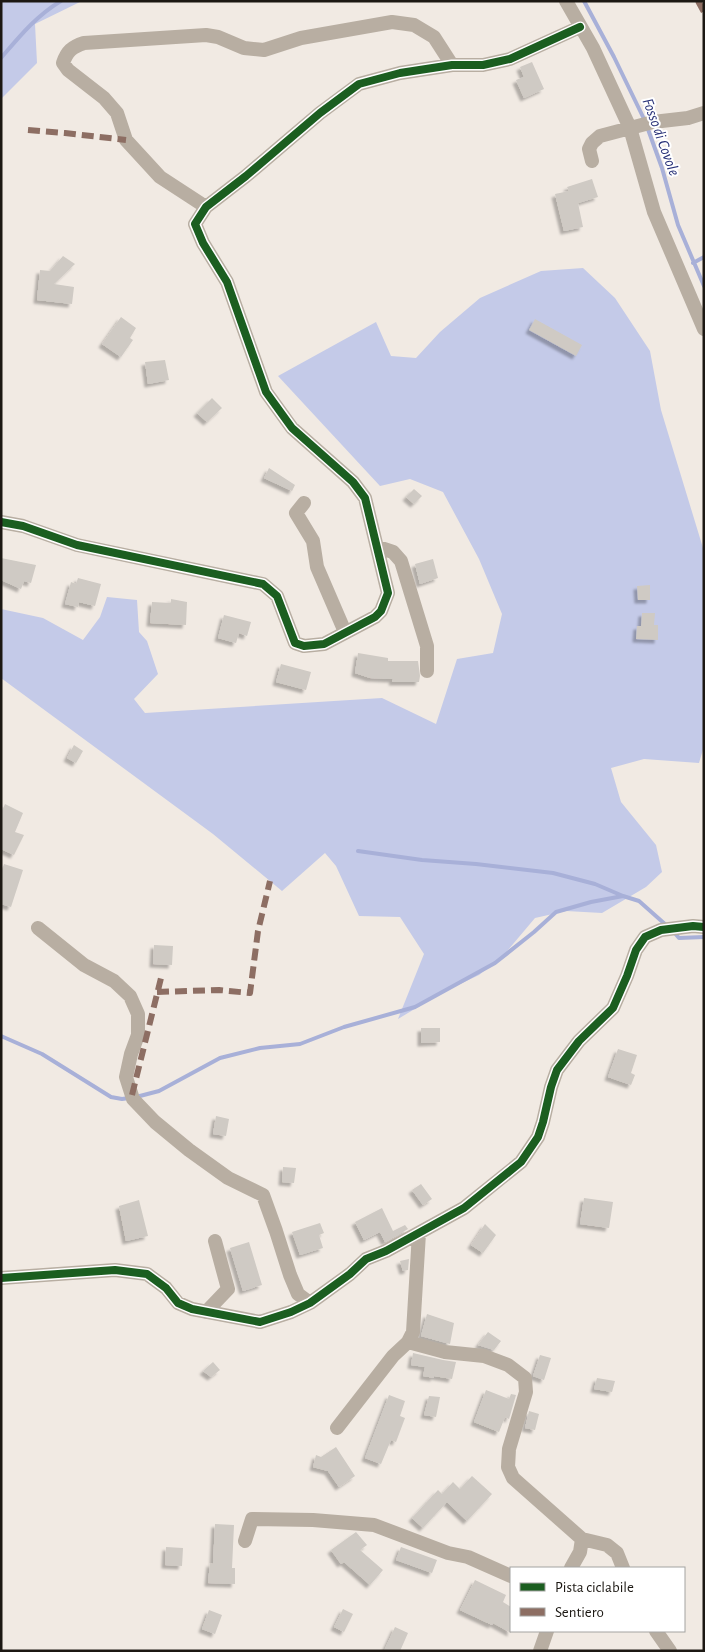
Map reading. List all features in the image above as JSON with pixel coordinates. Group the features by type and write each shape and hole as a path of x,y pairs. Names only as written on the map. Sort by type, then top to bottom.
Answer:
{"street":[{"path":"566,1 641,126 654,212 704,328"},
{"path":"206,207 160,177 126,140 116,113 104,98 68,70 63,63 66,54 73,46 84,43 206,35 218,37 244,48 264,50 301,38 392,22 414,25 434,37 452,65"},
{"path":"1,522 23,526 77,545 264,584 277,596 295,643 304,646 324,644 375,618 381,611 388,593 365,498 353,482 292,428 266,392 227,282 203,243 195,224 206,207 246,176 320,113 359,84 400,73 452,65 483,65 510,59 580,27"},
{"path":"592,161 589,149 595,139 600,136 704,113"},
{"path":"304,503 296,513 313,541 317,567 345,632"},
{"path":"378,548 394,552 401,561 427,646 427,671"},
{"path":"1,1278 115,1270 146,1274 166,1288 178,1303 192,1309 260,1322 291,1312 310,1303 366,1260 464,1208 521,1162 538,1137 551,1087 558,1070 579,1041 613,1008 636,950 645,938 661,930 693,926 704,927"},
{"path":"38,928 84,965 114,981 130,996 138,1014 138,1035 131,1054 126,1078 133,1098 155,1122 189,1150 228,1178 263,1195 298,1294 310,1303"},
{"path":"337,1428 393,1356 408,1342 413,1332 419,1233"},
{"path":"206,1312 228,1289 215,1241"},
{"path":"408,1342 445,1352 484,1356 508,1365 525,1378 526,1392 509,1449 508,1467 514,1478 582,1539 607,1545 618,1553 623,1567"},
{"path":"245,1541 252,1519 306,1520 374,1525 448,1553 468,1557 510,1576"},
{"path":"572,1567 580,1552 582,1539"},
{"path":"540,1651 547,1632"},
{"path":"657,1632 670,1651"}],"shaded area":[{"path":"1,1 82,1 35,24 37,63 1,99"},
{"path":"583,268 615,298 650,351 661,410 703,548 704,746 699,763 644,759 611,768 621,802 656,845 662,872 646,887 602,913 566,911 535,918 503,956 479,975 443,992 398,1019 424,954 400,917 359,916 336,866 325,853 282,891 213,834 1,678 1,609 43,618 83,640 100,617 107,597 137,600 139,632 147,641 158,674 134,699 145,713 382,698 436,724 457,659 493,653 502,614 479,559 443,492 410,479 380,486 278,376 376,322 391,356 416,358 440,332 480,298 541,271"}],"building":[{"path":"532,62 544,89 524,98 516,80 524,77 520,67"},
{"path":"592,179 598,197 578,203 583,227 564,231 555,194 569,191 567,187"},
{"path":"63,256 75,264 54,284 74,287 72,304 37,300 40,270 50,271"},
{"path":"121,317 136,328 130,338 133,340 121,357 102,344"},
{"path":"535,319 582,345 576,356 529,330"},
{"path":"165,360 169,380 148,384 145,362"},
{"path":"212,398 222,408 207,422 197,413"},
{"path":"269,468 295,485 292,491 264,478"},
{"path":"414,489 422,496 414,504 406,497"},
{"path":"1,558 36,565 31,583 24,581 21,589 1,580"},
{"path":"433,559 438,578 420,584 415,564"},
{"path":"78,578 101,584 95,606 79,602 78,607 65,604 71,582 76,584"},
{"path":"650,585 650,600 638,600 637,586"},
{"path":"171,599 187,602 186,625 150,623 152,602 171,603"},
{"path":"642,613 655,613 654,625 658,625 658,640 636,639 637,626 641,626"},
{"path":"224,615 251,622 247,636 239,633 236,643 218,638"},
{"path":"358,653 388,658 388,661 418,661 419,682 392,682 393,679 370,678 355,673"},
{"path":"281,664 311,672 306,690 276,682"},
{"path":"74,745 83,751 76,763 67,758"},
{"path":"5,804 23,813 15,832 24,835 14,855 1,849 1,813"},
{"path":"4,864 23,870 11,907 1,904 1,872"},
{"path":"154,945 173,946 172,965 153,964"},
{"path":"421,1028 440,1028 440,1042 421,1043"},
{"path":"618,1049 637,1055 631,1073 635,1075 631,1085 608,1077"},
{"path":"216,1116 229,1119 226,1136 213,1134"},
{"path":"283,1167 296,1168 294,1183 282,1182"},
{"path":"421,1184 432,1199 423,1205 412,1190"},
{"path":"584,1198 613,1202 609,1228 580,1224"},
{"path":"139,1200 148,1236 126,1241 119,1206"},
{"path":"382,1208 393,1231 405,1225 408,1229 385,1242 380,1232 364,1240 355,1222"},
{"path":"320,1223 324,1233 319,1235 323,1248 300,1255 292,1232"},
{"path":"485,1224 496,1235 483,1253 471,1245"},
{"path":"249,1242 262,1285 243,1291 230,1248"},
{"path":"409,1259 408,1270 403,1271 400,1261"},
{"path":"427,1314 454,1323 450,1344 421,1336"},
{"path":"488,1332 501,1341 494,1350 478,1345"},
{"path":"413,1353 456,1362 452,1379 423,1376 425,1367 411,1365"},
{"path":"540,1355 551,1358 544,1380 533,1376"},
{"path":"213,1362 220,1370 211,1377 203,1371"},
{"path":"597,1378 615,1381 612,1392 594,1389"},
{"path":"486,1390 509,1399 511,1394 516,1395 509,1419 505,1417 499,1432 474,1422"},
{"path":"389,1395 405,1401 400,1416 405,1418 396,1442 391,1440 381,1464 365,1458"},
{"path":"429,1396 440,1397 436,1417 424,1415"},
{"path":"529,1411 539,1414 535,1430 525,1428"},
{"path":"336,1447 355,1476 339,1487 328,1471 313,1467 316,1455 321,1457"},
{"path":"472,1476 492,1494 467,1521 447,1502 423,1528 412,1518 438,1490 442,1494 453,1482 460,1489"},
{"path":"215,1524 234,1525 232,1568 235,1568 235,1584 208,1583 210,1563 213,1564"},
{"path":"356,1532 367,1545 360,1550 383,1570 370,1585 344,1562 341,1564 331,1550"},
{"path":"166,1547 183,1548 182,1566 165,1565"},
{"path":"401,1547 437,1560 432,1573 396,1560"},
{"path":"475,1580 506,1595 503,1602 510,1606 511,1633 493,1623 492,1625 460,1610"},
{"path":"343,1609 353,1614 344,1632 334,1627"},
{"path":"209,1610 222,1615 215,1634 202,1629"},
{"path":"395,1627 408,1633 400,1651 384,1651"}],"waterway":[{"path":"1,58 36,20 61,1"},
{"name":"Fosso di Covole","path":"584,1 645,121 662,168 678,225 704,286"},
{"path":"693,263 704,257"},
{"path":"358,851 422,860 553,873 595,884 639,901 666,925"},
{"path":"136,1097 159,1091 220,1058 260,1048 300,1044 344,1027 415,1007 495,963 556,912 591,902 623,896"},
{"path":"673,931 679,938 704,937"},
{"path":"1,1036 42,1054 111,1097 129,1098"}],"marked path":[{"path":"698,1 704,12"},
{"path":"28,130 126,140"},
{"path":"157,992 219,990 250,993 258,931 270,881"},
{"path":"132,1095 162,974"}],"cycle path":[{"path":"1,522 23,526 77,545 263,584 277,596 295,643 304,646 324,644 375,617 381,611 388,593 365,498 353,482 292,428 266,392 227,282 203,243 195,224 206,207 246,176 320,113 359,84 400,73 452,65 483,65 510,59 580,27"},
{"path":"1,1278 115,1270 147,1274 166,1288 178,1303 192,1309 260,1322 291,1312 310,1303 350,1274 366,1259 386,1251 464,1208 521,1162 538,1137 557,1070 579,1041 613,1008 636,950 645,937 661,930 693,926 704,927"}]}
